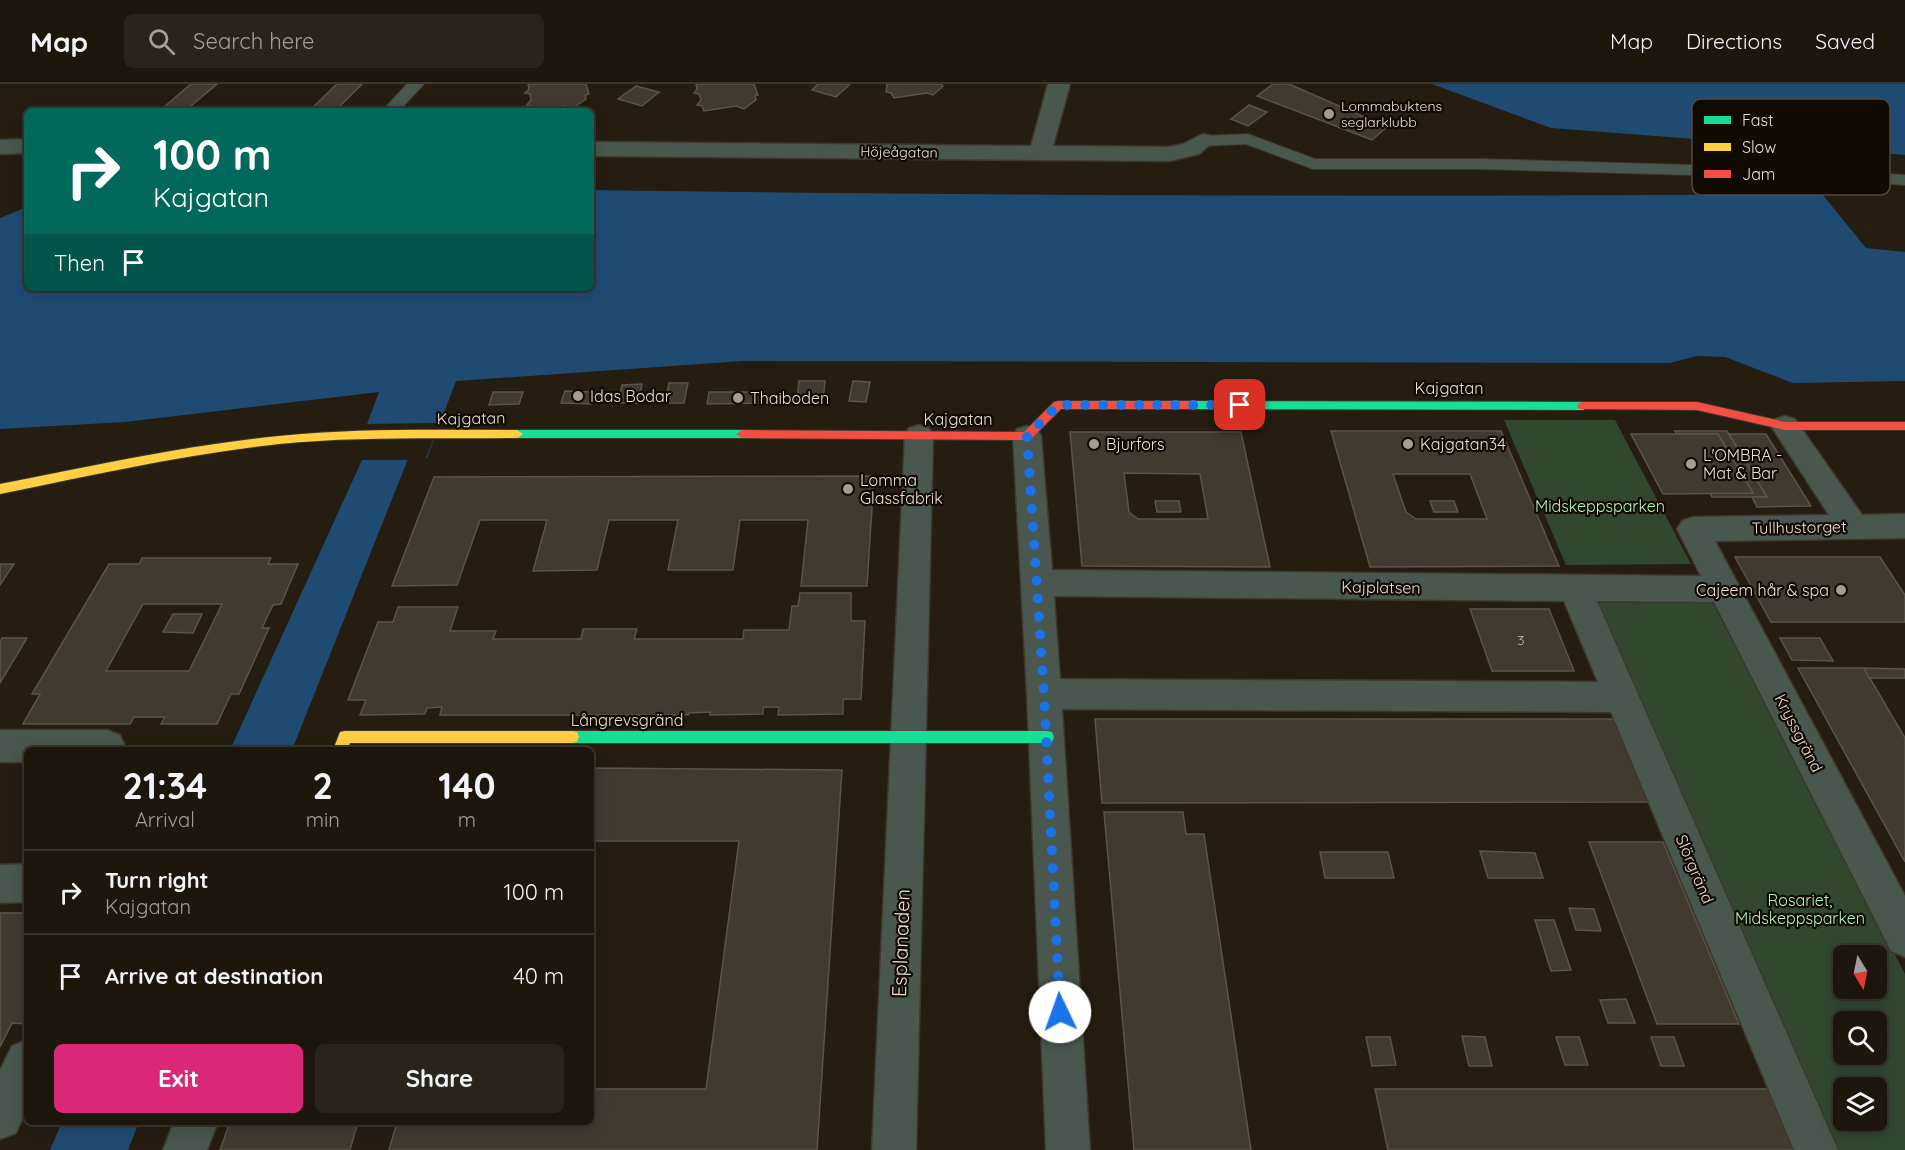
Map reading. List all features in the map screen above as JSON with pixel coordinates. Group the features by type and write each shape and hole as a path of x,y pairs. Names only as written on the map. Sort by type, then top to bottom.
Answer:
{"street":[{"path":"1040,153 1059,84"},
{"name":"Höjeågatan","path":"594,149 1169,154 1191,149 1203,141"},
{"path":"0,147 24,146"},
{"name":"Kajgatan","path":"0,489 177,455 268,441 357,436 569,433 1027,436 1058,405 1697,406 1785,426 1905,426"},
{"path":"1785,426 1853,526"},
{"name":"Esplanaden","path":"894,1150 919,435"},
{"path":"1027,436 1047,737 1068,1150"},
{"name":"Tullhustorget","path":"1693,529 1905,526"},
{"name":"Kryssgränd","path":"1693,529 1905,937"},
{"name":"Kajplatsen","path":"1038,583 1724,589"},
{"name":"Slörgränd","path":"1575,588 1816,1150"},
{"path":"1044,694 1621,697"},
{"path":"909,737 1047,737"},
{"name":"Långrevsgränd","path":"343,743 909,737"},
{"path":"0,746 106,747"},
{"path":"0,884 24,884"},
{"path":"0,1117 24,1067"},
{"path":"185,1150 195,1125"}],"lane":[{"path":"393,108 416,84"},
{"path":"1203,141 1248,139 1313,164 1504,164 1692,170"},
{"path":"1890,179 1905,180"}],"green space":[{"name":"Midskeppsparken","path":"1504,420 1615,420 1691,564 1566,565"},
{"name":"Rosariet, Midskeppsparken","path":"1594,596 1709,596 1905,974 1905,1150 1838,1150"}],"water":[{"path":"1432,84 1905,84 1905,155 1890,154 1890,99 1692,99 1692,139 1551,128"},
{"path":"594,190 899,194 1823,195 1866,248 1905,252 1905,381 1793,383 1725,357 1697,356 1670,363 743,361 456,381 427,458 408,459 293,747 231,747 362,460 354,459 379,392 125,422 0,429 0,218 24,208 24,291 594,291"},
{"path":"61,1125 138,1125 128,1150 50,1150"}],"pier":[{"path":"440,423 425,460 351,460 364,424"}],"building":[{"path":"191,84 217,84 188,108 163,108"},
{"path":"337,84 362,84 338,108 312,108"},
{"path":"528,84 586,84 589,94 585,95 586,99 573,108 565,106 531,108 526,106 531,100 530,94 525,93 529,89"},
{"path":"696,84 754,84 758,95 755,95 756,100 744,109 736,106 704,111 702,106 697,105 701,100 699,94 694,93 697,89"},
{"path":"818,84 850,84 836,97 812,90"},
{"path":"887,84 942,84 943,86 933,95 927,93 894,98 891,93 886,92"},
{"name":"Lommabuktens seglarklubb","path":"1273,84 1289,84 1387,127 1372,140 1257,96"},
{"path":"636,86 659,92 642,106 618,99"},
{"path":"1249,105 1267,112 1248,126 1231,119"},
{"path":"799,381 825,381 823,402 797,402"},
{"path":"853,381 870,382 866,402 849,401"},
{"path":"669,383 688,383 684,403 665,403"},
{"path":"642,384 638,403 618,403 622,385"},
{"path":"565,391 595,392 591,404 561,403"},
{"path":"493,392 523,392 519,404 489,405"},
{"path":"709,392 764,392 763,403 707,404"},
{"path":"1331,431 1501,431 1559,566 1370,567","holes":["1393,474 1470,474 1487,519 1416,519 1406,512"]},
{"path":"1675,431 1727,431 1767,497 1712,497 1710,493 1753,493 1718,434 1677,434"},
{"path":"1070,432 1241,432 1270,567 1082,566","holes":["1124,473 1200,474 1208,519 1138,519 1129,512"]},
{"path":"1631,434 1718,434 1753,493 1663,494"},
{"path":"1729,434 1766,434 1811,506 1757,507 1752,497 1767,497"},
{"path":"874,476 867,586 801,586 808,520 740,520 733,570 668,570 678,520 609,520 597,570 533,571 547,520 480,520 457,585 392,586 434,477"},
{"path":"1155,501 1179,501 1181,512 1157,512"},
{"path":"1430,501 1454,501 1458,512 1434,512"},
{"path":"1735,557 1880,557 1905,595 1905,622 1771,622"},
{"path":"142,558 271,558 268,564 298,564 281,604 273,605 262,628 269,628 239,694 231,694 217,724 161,724 165,717 134,717 130,724 23,724 40,694 32,694 109,564 139,564","holes":["143,604 222,604 189,671 106,671"]},
{"path":"0,564 14,564 0,585"},
{"path":"800,593 851,593 851,621 865,621 861,699 843,699 843,714 778,715 779,707 763,707 763,714 710,715 710,712 689,713 688,715 440,715 442,707 427,708 425,714 360,715 366,700 348,700 378,622 393,622 398,607 458,607 450,631 496,631 493,639 581,639 583,629 637,629 634,639 743,639 744,630 789,630 792,606 798,606"},
{"path":"1470,609 1549,609 1574,671 1492,671"},
{"path":"173,614 202,614 193,633 163,632"},
{"path":"2,638 27,638 0,683 0,642"},
{"path":"1780,638 1820,638 1833,661 1792,660"},
{"path":"1798,668 1864,668 1905,738 1905,862"},
{"path":"1864,668 1905,669 1905,678 1869,678"},
{"path":"1095,719 1614,719 1649,802 1102,803"},
{"path":"594,768 842,770 817,1150 389,1150 396,1125 594,1125 594,1089 706,1089 739,841 594,841"},
{"path":"1104,812 1183,812 1186,834 1204,834 1251,1150 1134,1150"},
{"path":"1589,842 1663,842 1739,1024 1657,1024"},
{"path":"1480,851 1535,853 1543,878 1488,878"},
{"path":"1320,852 1388,852 1394,878 1325,878"},
{"path":"1569,908 1594,909 1601,931 1576,930"},
{"path":"0,913 24,913 24,1024 12,1023 0,1047"},
{"path":"1535,920 1554,920 1571,970 1551,971"},
{"path":"1626,999 1635,1023 1608,1023 1600,1000"},
{"path":"1462,1036 1485,1037 1492,1066 1469,1066"},
{"path":"1366,1037 1390,1037 1396,1065 1372,1066"},
{"path":"1556,1037 1579,1037 1588,1065 1565,1065"},
{"path":"1651,1037 1674,1037 1684,1066 1661,1066"},
{"path":"1375,1089 1769,1089 1795,1150 1388,1150"},
{"path":"229,1125 357,1125 350,1150 220,1150"}],"traffic: fast":[{"path":"1191,405 1583,406"},
{"path":"517,434 742,434"},
{"path":"572,737 1047,737"}],"traffic: slow":[{"path":"0,489 174,455 279,440 368,435 517,434"},
{"path":"341,747 345,737 572,737"}],"traffic: jam":[{"path":"742,434 1027,436 1058,405 1191,405"},
{"path":"1583,406 1697,406 1785,426 1905,426"}],"place":[{"name":"Lommabuktens seglarklubb","path":"1329,114"},
{"name":"Idas Bodar","path":"578,396"},
{"name":"Thaiboden","path":"738,398"},
{"name":"Bjurfors","path":"1094,444"},
{"name":"Kajgatan34","path":"1408,444"},
{"name":"L'OMBRA - Mat & Bar","path":"1691,464"},
{"name":"Lomma Glassfabrik","path":"848,489"},
{"name":"Cajeem hår & spa","path":"1841,590"}],"route":[{"path":"1060,1012 1038,583 1027,436 1058,405 1240,405"}]}
